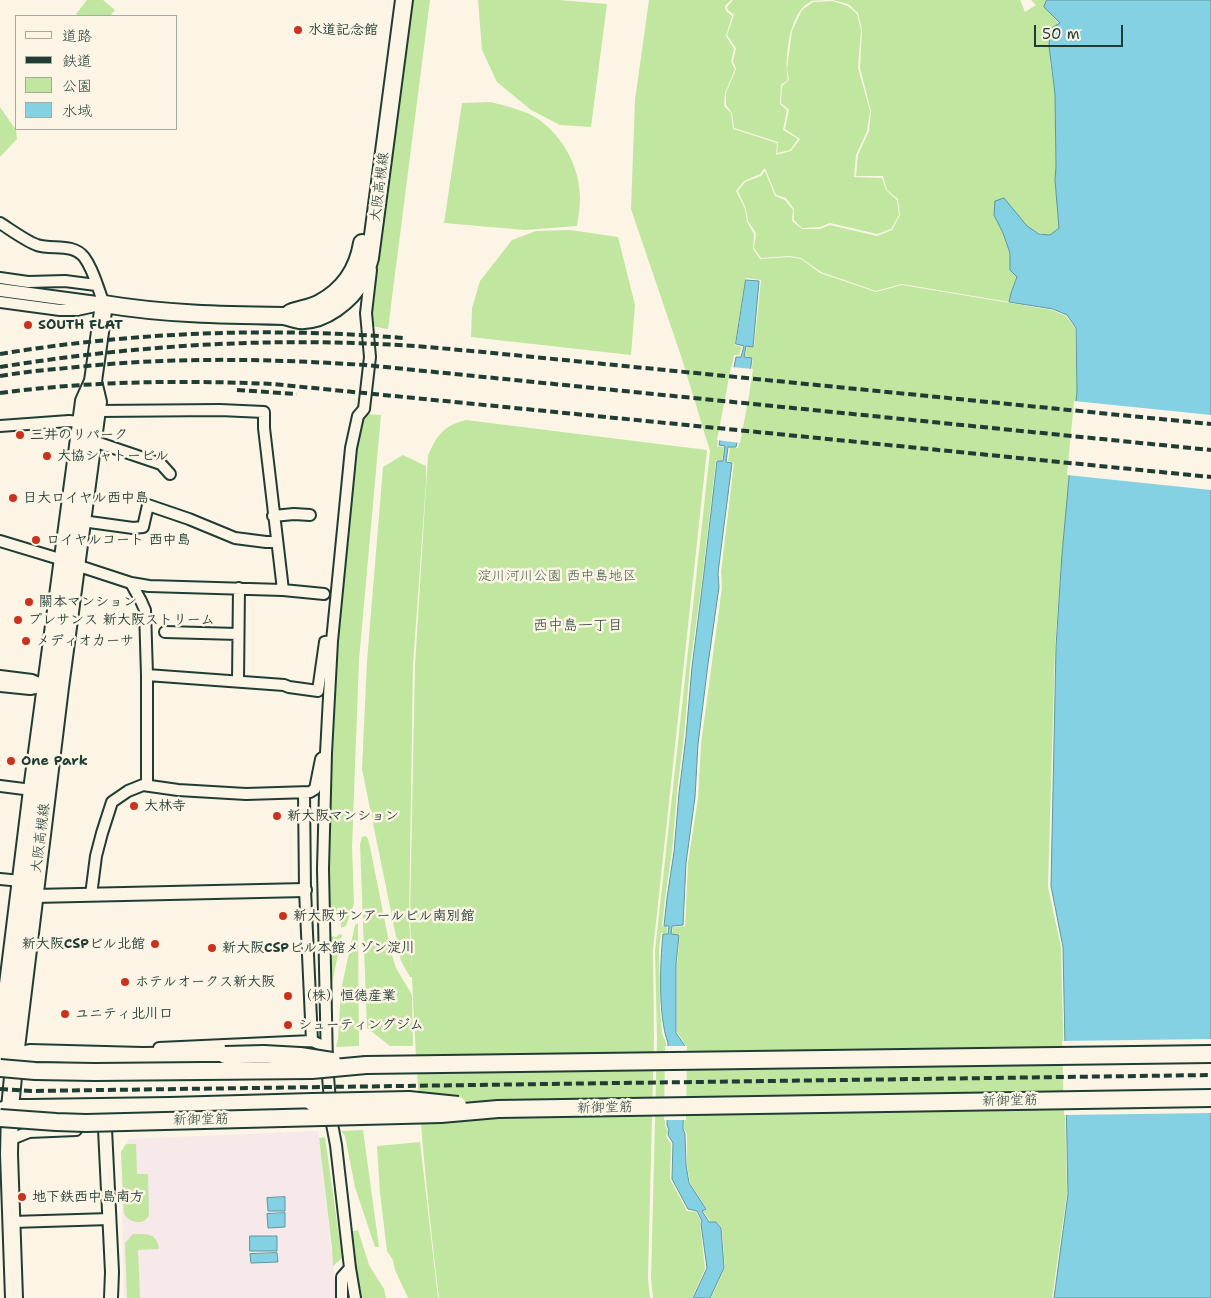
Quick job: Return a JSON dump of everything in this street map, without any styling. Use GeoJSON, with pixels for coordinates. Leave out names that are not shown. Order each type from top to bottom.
{"type":"FeatureCollection","features":[{"type":"Feature","properties":{"kind":"main road","name":"大阪高槻線"},"geometry":{"type":"LineString","coordinates":[[284,316],[320,304],[332,296],[356,266],[361,252],[394,0]]}},
{"type":"Feature","properties":{"kind":"main road","name":"大阪高槻線"},"geometry":{"type":"LineString","coordinates":[[14,1298],[9,1140],[3,1112],[34,896],[53,686],[70,562],[81,422],[84,401],[93,381],[104,304],[177,313],[284,316],[299,320],[325,314],[350,295],[362,281],[372,244],[404,0]]}},
{"type":"Feature","properties":{"kind":"main road","name":"大阪高槻線"},"geometry":{"type":"LineString","coordinates":[[70,562],[82,521],[97,412],[98,402],[93,381]]}},
{"type":"Feature","properties":{"kind":"main road","name":"大阪高槻線"},"geometry":{"type":"LineString","coordinates":[[11,1054],[21,881],[32,790],[53,686]]}},
{"type":"Feature","properties":{"kind":"main road"},"geometry":{"type":"LineString","coordinates":[[11,1054],[142,1056],[264,1054],[300,1056],[366,1065]]}},
{"type":"Feature","properties":{"kind":"main road"},"geometry":{"type":"LineString","coordinates":[[0,1068],[35,1071],[95,1072],[312,1070],[366,1065],[1211,1054]]}},
{"type":"Feature","properties":{"kind":"main road","name":"新御堂筋"},"geometry":{"type":"LineString","coordinates":[[3,1112],[56,1122],[86,1123],[431,1115],[498,1109],[1211,1098]]}},
{"type":"Feature","properties":{"kind":"main road"},"geometry":{"type":"LineString","coordinates":[[3,1112],[409,1100],[498,1109]]}},
{"type":"Feature","properties":{"kind":"street"},"geometry":{"type":"LineString","coordinates":[[0,223],[36,245],[67,248],[84,256],[104,304]]}},
{"type":"Feature","properties":{"kind":"street"},"geometry":{"type":"LineString","coordinates":[[354,1298],[332,1124],[327,1065],[323,869],[326,754],[332,641],[351,448],[358,416],[364,409],[370,357],[366,313],[372,244]]}},
{"type":"Feature","properties":{"kind":"street"},"geometry":{"type":"LineString","coordinates":[[0,278],[38,282],[65,281],[96,285]]}},
{"type":"Feature","properties":{"kind":"street"},"geometry":{"type":"LineString","coordinates":[[0,290],[104,304]]}},
{"type":"Feature","properties":{"kind":"street"},"geometry":{"type":"LineString","coordinates":[[0,302],[60,310],[77,310],[104,304]]}},
{"type":"Feature","properties":{"kind":"street"},"geometry":{"type":"LineString","coordinates":[[97,412],[220,410],[264,412],[273,516],[283,590]]}},
{"type":"Feature","properties":{"kind":"street"},"geometry":{"type":"LineString","coordinates":[[0,426],[69,421],[81,422]]}},
{"type":"Feature","properties":{"kind":"street"},"geometry":{"type":"LineString","coordinates":[[93,441],[161,464],[170,474]]}},
{"type":"Feature","properties":{"kind":"street"},"geometry":{"type":"LineString","coordinates":[[82,521],[134,528],[143,527],[148,505],[235,538],[277,542]]}},
{"type":"Feature","properties":{"kind":"street"},"geometry":{"type":"LineString","coordinates":[[273,516],[310,515]]}},
{"type":"Feature","properties":{"kind":"street"},"geometry":{"type":"LineString","coordinates":[[0,541],[131,583],[149,586],[283,590],[324,594]]}},
{"type":"Feature","properties":{"kind":"street"},"geometry":{"type":"LineString","coordinates":[[131,583],[145,610],[147,785]]}},
{"type":"Feature","properties":{"kind":"street"},"geometry":{"type":"LineString","coordinates":[[238,681],[239,588]]}},
{"type":"Feature","properties":{"kind":"street"},"geometry":{"type":"LineString","coordinates":[[165,632],[238,634]]}},
{"type":"Feature","properties":{"kind":"street"},"geometry":{"type":"LineString","coordinates":[[147,675],[284,684],[289,688],[318,691],[325,642],[332,641]]}},
{"type":"Feature","properties":{"kind":"street"},"geometry":{"type":"LineString","coordinates":[[0,676],[32,680],[53,686]]}},
{"type":"Feature","properties":{"kind":"street"},"geometry":{"type":"LineString","coordinates":[[0,686],[30,689],[53,686]]}},
{"type":"Feature","properties":{"kind":"street"},"geometry":{"type":"LineString","coordinates":[[91,895],[96,856],[112,802],[128,792],[147,785],[178,790],[246,794],[310,792],[315,788],[321,759],[326,754]]}},
{"type":"Feature","properties":{"kind":"street"},"geometry":{"type":"LineString","coordinates":[[0,786],[32,790]]}},
{"type":"Feature","properties":{"kind":"street"},"geometry":{"type":"LineString","coordinates":[[304,793],[305,890],[312,1041]]}},
{"type":"Feature","properties":{"kind":"street"},"geometry":{"type":"LineString","coordinates":[[0,879],[21,881]]}},
{"type":"Feature","properties":{"kind":"street"},"geometry":{"type":"LineString","coordinates":[[34,896],[305,890]]}},
{"type":"Feature","properties":{"kind":"street"},"geometry":{"type":"LineString","coordinates":[[11,1054],[66,1050],[135,1049],[312,1041],[326,1048]]}},
{"type":"Feature","properties":{"kind":"street"},"geometry":{"type":"LineString","coordinates":[[260,1043],[267,1052],[286,1060],[327,1065]]}},
{"type":"Feature","properties":{"kind":"street"},"geometry":{"type":"LineString","coordinates":[[9,1140],[29,1132],[332,1124]]}},
{"type":"Feature","properties":{"kind":"street"},"geometry":{"type":"LineString","coordinates":[[105,1129],[112,1272],[111,1298]]}},
{"type":"Feature","properties":{"kind":"street"},"geometry":{"type":"LineString","coordinates":[[12,1222],[110,1220]]}},
{"type":"Feature","properties":{"kind":"street"},"geometry":{"type":"LineString","coordinates":[[342,1298],[342,1277],[350,1268]]}},
{"type":"Feature","properties":{"kind":"shaded area"},"geometry":{"type":"Polygon","coordinates":[[[318,1131],[337,1298],[124,1298],[121,1152],[129,1139],[318,1131]]]}},
{"type":"Feature","properties":{"kind":"green space"},"geometry":{"type":"Polygon","coordinates":[[[87,0],[103,0],[115,10],[111,15],[76,14],[87,0]]]}},
{"type":"Feature","properties":{"kind":"green space"},"geometry":{"type":"Polygon","coordinates":[[[410,0],[430,0],[388,329],[371,326],[383,212],[410,0]]]}},
{"type":"Feature","properties":{"kind":"green space"},"geometry":{"type":"Polygon","coordinates":[[[478,0],[558,0],[607,4],[591,127],[560,125],[531,110],[497,82],[482,50],[478,0]]]}},
{"type":"Feature","properties":{"kind":"green space"},"geometry":{"type":"Polygon","coordinates":[[[649,0],[731,0],[725,6],[726,11],[732,16],[726,36],[734,49],[731,62],[735,69],[725,93],[724,106],[731,113],[733,129],[777,143],[776,155],[791,151],[800,139],[785,129],[789,110],[781,103],[782,86],[789,80],[787,69],[792,31],[802,10],[813,2],[832,1],[848,6],[857,14],[861,30],[858,68],[870,111],[867,131],[856,155],[854,177],[882,178],[886,190],[897,200],[899,215],[891,229],[877,234],[830,223],[820,227],[802,228],[794,220],[794,209],[786,198],[776,195],[765,168],[760,174],[744,181],[736,191],[745,209],[747,222],[754,234],[753,249],[760,259],[789,257],[801,259],[820,273],[876,292],[902,285],[1052,310],[1066,316],[1075,328],[1077,391],[1055,647],[1048,887],[1061,947],[1067,1194],[1052,1298],[711,1298],[725,1268],[722,1228],[717,1222],[710,1221],[703,1211],[707,1209],[690,1183],[687,1165],[687,1134],[684,1129],[686,1046],[677,1032],[677,965],[680,934],[672,934],[673,927],[685,926],[688,863],[698,798],[701,744],[722,587],[721,572],[734,463],[728,461],[730,447],[738,448],[749,395],[753,358],[745,356],[747,347],[754,347],[761,280],[746,278],[735,345],[742,347],[739,355],[734,355],[717,446],[724,447],[722,461],[716,460],[690,666],[672,851],[662,926],[667,927],[667,933],[661,933],[659,950],[660,1009],[662,1033],[666,1043],[665,1126],[668,1131],[666,1136],[671,1144],[670,1179],[687,1211],[696,1212],[701,1221],[705,1269],[692,1298],[653,1298],[651,1278],[657,1039],[655,951],[710,451],[682,359],[631,209],[635,100],[649,0]]]}},
{"type":"Feature","properties":{"kind":"green space"},"geometry":{"type":"Polygon","coordinates":[[[733,0],[819,0],[812,1],[804,6],[793,24],[790,36],[787,60],[788,80],[781,85],[780,104],[787,110],[783,130],[798,139],[790,150],[777,153],[778,142],[734,128],[732,113],[726,105],[726,93],[736,69],[733,61],[736,48],[727,35],[734,15],[727,7],[733,0]]]}},
{"type":"Feature","properties":{"kind":"green space"},"geometry":{"type":"Polygon","coordinates":[[[832,0],[1020,0],[1025,12],[1036,5],[1031,0],[1047,0],[1053,17],[1060,24],[1050,62],[1055,94],[1055,180],[1059,228],[1050,235],[1035,231],[1023,223],[1004,198],[994,215],[1010,253],[1010,270],[1017,277],[1009,302],[902,284],[876,291],[821,272],[801,258],[789,256],[761,258],[754,248],[756,233],[748,221],[746,209],[738,191],[745,182],[761,176],[765,171],[775,196],[785,200],[793,210],[792,221],[802,229],[820,229],[830,225],[877,236],[892,230],[900,215],[898,199],[887,190],[883,176],[856,176],[858,155],[869,131],[871,111],[860,68],[862,30],[858,13],[848,4],[832,0]]]}},
{"type":"Feature","properties":{"kind":"green space"},"geometry":{"type":"Polygon","coordinates":[[[490,102],[533,116],[547,126],[563,144],[574,165],[579,187],[580,202],[577,226],[525,230],[444,223],[462,103],[490,102]]]}},
{"type":"Feature","properties":{"kind":"green space"},"geometry":{"type":"Polygon","coordinates":[[[0,107],[16,130],[17,139],[0,157],[0,107]]]}},
{"type":"Feature","properties":{"kind":"green space"},"geometry":{"type":"Polygon","coordinates":[[[570,230],[618,237],[635,305],[631,355],[471,337],[472,308],[480,281],[512,240],[536,231],[570,230]]]}},
{"type":"Feature","properties":{"kind":"green space"},"geometry":{"type":"Polygon","coordinates":[[[365,414],[381,415],[359,660],[352,847],[354,904],[346,926],[341,928],[341,912],[330,913],[330,936],[337,937],[339,934],[342,935],[331,988],[328,987],[327,931],[328,805],[333,705],[341,587],[357,444],[365,414]]]}},
{"type":"Feature","properties":{"kind":"green space","name":"淀川河川公園 西中島地区"},"geometry":{"type":"Polygon","coordinates":[[[466,420],[707,450],[653,950],[654,1037],[648,1278],[650,1298],[439,1298],[422,1138],[412,977],[410,977],[401,961],[362,769],[367,661],[383,467],[403,455],[426,466],[413,665],[409,919],[412,971],[410,918],[415,665],[428,456],[434,443],[446,428],[466,420]]]}},
{"type":"Feature","properties":{"kind":"green space"},"geometry":{"type":"Polygon","coordinates":[[[366,836],[370,847],[391,952],[396,968],[412,995],[413,1046],[390,1046],[367,1028],[360,844],[362,837],[366,836]]]}},
{"type":"Feature","properties":{"kind":"green space"},"geometry":{"type":"Polygon","coordinates":[[[358,923],[359,1046],[336,1047],[341,990],[355,925],[358,923]]]}},
{"type":"Feature","properties":{"kind":"green space"},"geometry":{"type":"Polygon","coordinates":[[[363,1130],[379,1247],[375,1247],[355,1187],[345,1136],[341,1131],[363,1130]]]}},
{"type":"Feature","properties":{"kind":"green space"},"geometry":{"type":"Polygon","coordinates":[[[325,1137],[342,1258],[333,1266],[319,1138],[325,1137]]]}},
{"type":"Feature","properties":{"kind":"green space"},"geometry":{"type":"Polygon","coordinates":[[[420,1142],[438,1298],[408,1298],[395,1270],[393,1260],[387,1251],[380,1193],[377,1146],[420,1142]]]}},
{"type":"Feature","properties":{"kind":"green space"},"geometry":{"type":"Polygon","coordinates":[[[126,1144],[136,1144],[137,1174],[148,1174],[149,1215],[144,1221],[140,1222],[130,1220],[124,1214],[121,1152],[126,1144]]]}},
{"type":"Feature","properties":{"kind":"green space"},"geometry":{"type":"Polygon","coordinates":[[[358,1230],[369,1265],[384,1289],[386,1298],[361,1298],[351,1232],[358,1230]]]}},
{"type":"Feature","properties":{"kind":"green space"},"geometry":{"type":"Polygon","coordinates":[[[133,1234],[150,1235],[156,1239],[159,1249],[138,1250],[140,1298],[127,1298],[125,1243],[133,1234]]]}},
{"type":"Feature","properties":{"kind":"water"},"geometry":{"type":"Polygon","coordinates":[[[1047,0],[1211,0],[1211,1298],[1054,1298],[1068,1194],[1063,947],[1051,886],[1056,647],[1062,554],[1077,391],[1076,328],[1067,315],[1053,309],[1009,302],[1017,277],[1010,270],[1010,253],[994,215],[995,201],[1004,198],[1027,226],[1039,234],[1050,235],[1059,228],[1055,180],[1055,94],[1049,46],[1050,29],[1060,23],[1044,7],[1047,0]]]}},
{"type":"Feature","properties":{"kind":"water"},"geometry":{"type":"Polygon","coordinates":[[[746,280],[759,281],[753,347],[746,346],[744,357],[752,358],[747,395],[736,447],[728,447],[726,462],[732,463],[718,573],[719,587],[698,744],[695,797],[686,863],[683,925],[672,926],[671,934],[679,935],[676,964],[676,1033],[685,1046],[683,1129],[685,1134],[686,1165],[689,1183],[706,1209],[702,1211],[709,1222],[716,1222],[721,1228],[724,1268],[710,1298],[693,1298],[707,1268],[702,1221],[697,1211],[688,1209],[672,1179],[673,1143],[668,1135],[667,1125],[668,1043],[661,1004],[661,959],[663,934],[668,934],[669,926],[664,926],[674,852],[692,667],[717,461],[723,461],[725,446],[719,445],[736,357],[741,357],[744,346],[736,344],[746,280]]]}},
{"type":"Feature","properties":{"kind":"water"},"geometry":{"type":"Polygon","coordinates":[[[285,1197],[285,1211],[268,1211],[267,1198],[285,1197]]]}},
{"type":"Feature","properties":{"kind":"water"},"geometry":{"type":"Polygon","coordinates":[[[285,1213],[285,1227],[268,1228],[267,1214],[285,1213]]]}},
{"type":"Feature","properties":{"kind":"water"},"geometry":{"type":"Polygon","coordinates":[[[250,1236],[277,1236],[277,1251],[250,1251],[250,1236]]]}},
{"type":"Feature","properties":{"kind":"water"},"geometry":{"type":"Polygon","coordinates":[[[277,1253],[278,1262],[251,1263],[250,1254],[277,1253]]]}},
{"type":"Feature","properties":{"kind":"pier"},"geometry":{"type":"Polygon","coordinates":[[[731,367],[753,369],[740,443],[717,440],[731,367]]]}},
{"type":"Feature","properties":{"kind":"pier"},"geometry":{"type":"Polygon","coordinates":[[[1074,401],[1211,415],[1211,490],[1067,475],[1074,401]]]}},
{"type":"Feature","properties":{"kind":"pier"},"geometry":{"type":"Polygon","coordinates":[[[1211,1039],[1211,1113],[1064,1115],[1062,1041],[1211,1039]]]}},
{"type":"Feature","properties":{"kind":"pier"},"geometry":{"type":"Polygon","coordinates":[[[665,1046],[687,1046],[686,1120],[664,1120],[665,1046]]]}},
{"type":"Feature","properties":{"kind":"railway"},"geometry":{"type":"LineString","coordinates":[[0,354],[151,336],[252,332],[404,338]]}},
{"type":"Feature","properties":{"kind":"railway"},"geometry":{"type":"LineString","coordinates":[[0,367],[141,349],[235,343],[330,342],[416,346],[1211,424]]}},
{"type":"Feature","properties":{"kind":"railway"},"geometry":{"type":"LineString","coordinates":[[0,376],[33,371],[157,361],[261,360],[365,365],[1211,450]]}},
{"type":"Feature","properties":{"kind":"railway"},"geometry":{"type":"LineString","coordinates":[[0,393],[136,382],[273,384],[1211,477]]}},
{"type":"Feature","properties":{"kind":"railway"},"geometry":{"type":"LineString","coordinates":[[237,390],[297,394]]}},
{"type":"Feature","properties":{"kind":"railway"},"geometry":{"type":"LineString","coordinates":[[0,1089],[31,1091],[1211,1075]]}},
{"type":"Feature","properties":{"kind":"place","name":"水道記念館"},"geometry":{"type":"Point","coordinates":[298,30]}},
{"type":"Feature","properties":{"kind":"place","name":"SOUTH FLAT"},"geometry":{"type":"Point","coordinates":[28,325]}},
{"type":"Feature","properties":{"kind":"place","name":"三井のリパーク"},"geometry":{"type":"Point","coordinates":[20,435]}},
{"type":"Feature","properties":{"kind":"place","name":"大協シャトービル"},"geometry":{"type":"Point","coordinates":[47,456]}},
{"type":"Feature","properties":{"kind":"place","name":"日大ロイヤル西中島"},"geometry":{"type":"Point","coordinates":[13,498]}},
{"type":"Feature","properties":{"kind":"place","name":"ロイヤルコート 西中島"},"geometry":{"type":"Point","coordinates":[36,540]}},
{"type":"Feature","properties":{"kind":"place","name":"關本マンション"},"geometry":{"type":"Point","coordinates":[29,602]}},
{"type":"Feature","properties":{"kind":"place","name":"プレサンス 新大阪ストリーム"},"geometry":{"type":"Point","coordinates":[18,620]}},
{"type":"Feature","properties":{"kind":"place","name":"メディオカーサ"},"geometry":{"type":"Point","coordinates":[26,641]}},
{"type":"Feature","properties":{"kind":"place","name":"One Park"},"geometry":{"type":"Point","coordinates":[11,761]}},
{"type":"Feature","properties":{"kind":"place","name":"大林寺"},"geometry":{"type":"Point","coordinates":[134,806]}},
{"type":"Feature","properties":{"kind":"place","name":"新大阪マンション"},"geometry":{"type":"Point","coordinates":[277,816]}},
{"type":"Feature","properties":{"kind":"place","name":"新大阪サンアールビル南別館"},"geometry":{"type":"Point","coordinates":[283,916]}},
{"type":"Feature","properties":{"kind":"place","name":"新大阪CSPビル北館"},"geometry":{"type":"Point","coordinates":[155,944]}},
{"type":"Feature","properties":{"kind":"place","name":"新大阪CSPビル本館メゾン淀川"},"geometry":{"type":"Point","coordinates":[212,948]}},
{"type":"Feature","properties":{"kind":"place","name":"ホテルオークス新大阪"},"geometry":{"type":"Point","coordinates":[125,982]}},
{"type":"Feature","properties":{"kind":"place","name":"（株）恒徳産業"},"geometry":{"type":"Point","coordinates":[288,996]}},
{"type":"Feature","properties":{"kind":"place","name":"ユニティ北川口"},"geometry":{"type":"Point","coordinates":[65,1014]}},
{"type":"Feature","properties":{"kind":"place","name":"シューティングジム"},"geometry":{"type":"Point","coordinates":[288,1025]}},
{"type":"Feature","properties":{"kind":"place","name":"地下鉄西中島南方"},"geometry":{"type":"Point","coordinates":[22,1197]}},
{"type":"Feature","properties":{"kind":"district","name":"西中島一丁目"},"geometry":{"type":"Point","coordinates":[578,626]}}]}
